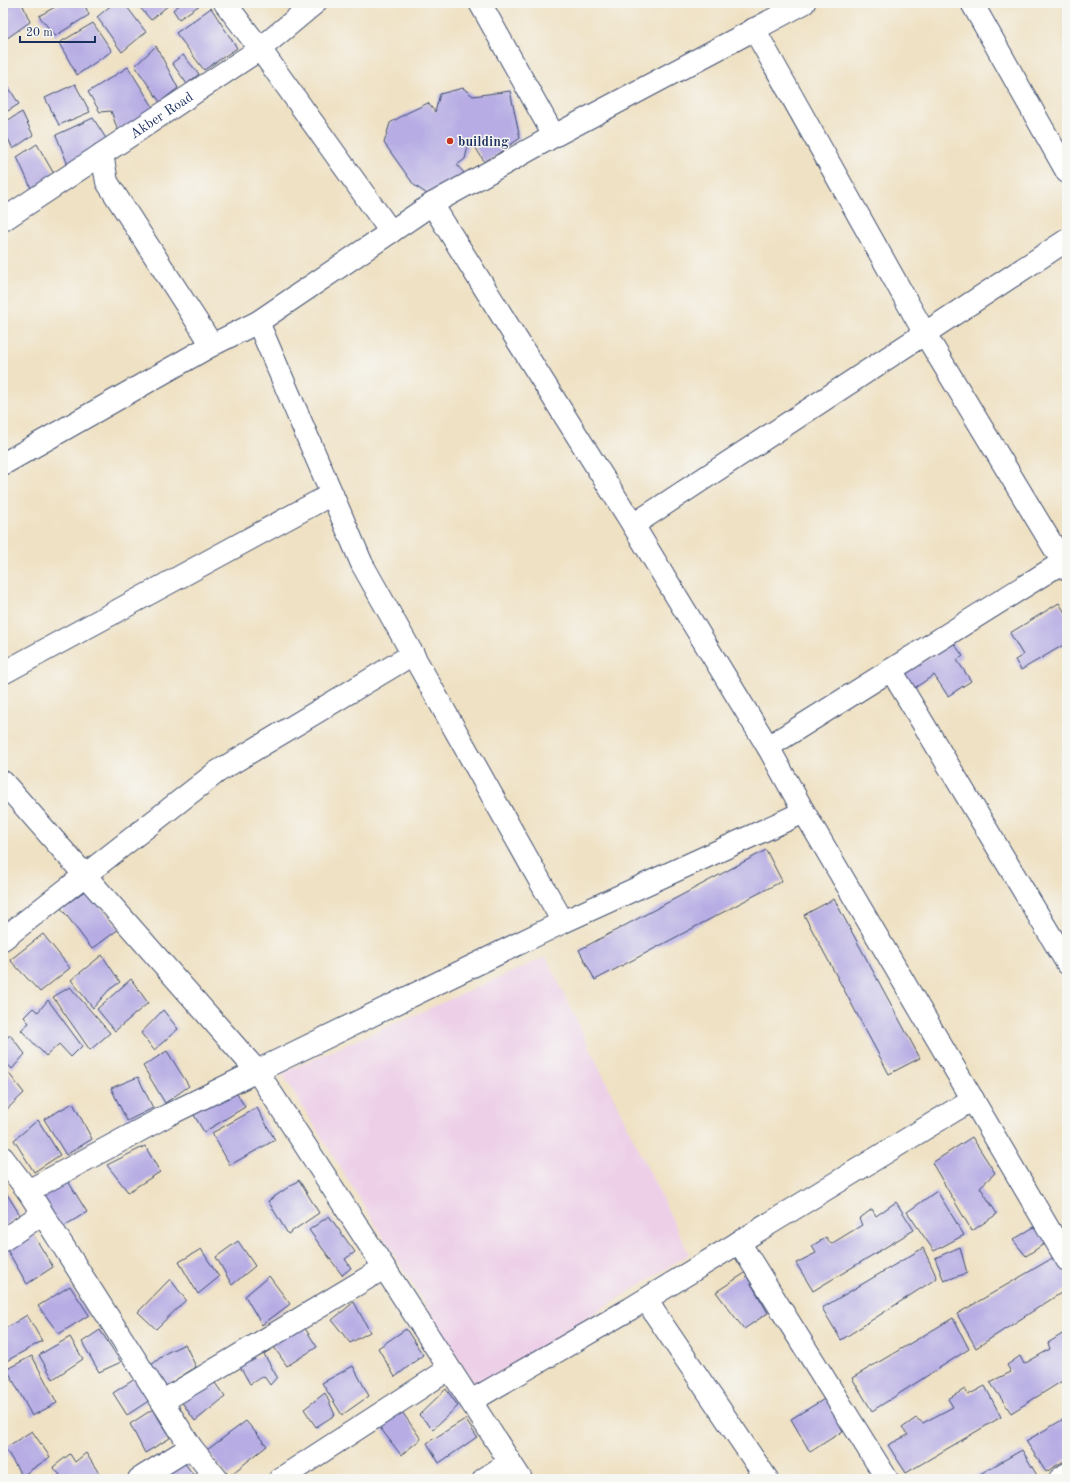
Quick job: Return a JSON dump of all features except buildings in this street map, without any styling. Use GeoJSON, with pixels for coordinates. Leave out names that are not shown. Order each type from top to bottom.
{"type":"FeatureCollection","features":[{"type":"Feature","properties":{"kind":"street"},"geometry":{"type":"LineString","coordinates":[[225,3],[260,49],[391,232]]}},
{"type":"Feature","properties":{"kind":"street","name":"Akber Road"},"geometry":{"type":"LineString","coordinates":[[3,220],[260,49],[315,3]]}},
{"type":"Feature","properties":{"kind":"street"},"geometry":{"type":"LineString","coordinates":[[480,3],[554,136]]}},
{"type":"Feature","properties":{"kind":"street"},"geometry":{"type":"LineString","coordinates":[[3,464],[212,345],[258,322],[432,204],[554,136],[804,3]]}},
{"type":"Feature","properties":{"kind":"street"},"geometry":{"type":"LineString","coordinates":[[972,3],[1067,172]]}},
{"type":"Feature","properties":{"kind":"street"},"geometry":{"type":"LineString","coordinates":[[754,29],[925,334],[1065,565],[891,670],[768,747]]}},
{"type":"Feature","properties":{"kind":"street"},"geometry":{"type":"LineString","coordinates":[[102,154],[107,182],[212,345]]}},
{"type":"Feature","properties":{"kind":"street"},"geometry":{"type":"LineString","coordinates":[[432,204],[633,526],[768,747],[804,812],[1067,1260]]}},
{"type":"Feature","properties":{"kind":"street"},"geometry":{"type":"LineString","coordinates":[[633,526],[1067,240]]}},
{"type":"Feature","properties":{"kind":"street"},"geometry":{"type":"LineString","coordinates":[[258,322],[362,564],[563,922]]}},
{"type":"Feature","properties":{"kind":"street"},"geometry":{"type":"LineString","coordinates":[[3,673],[332,494]]}},
{"type":"Feature","properties":{"kind":"street"},"geometry":{"type":"LineString","coordinates":[[3,939],[218,772],[413,654]]}},
{"type":"Feature","properties":{"kind":"street"},"geometry":{"type":"LineString","coordinates":[[891,670],[1067,963]]}},
{"type":"Feature","properties":{"kind":"street"},"geometry":{"type":"LineString","coordinates":[[3,782],[257,1071],[515,1470],[484,1479]]}},
{"type":"Feature","properties":{"kind":"street"},"geometry":{"type":"LineString","coordinates":[[28,1191],[168,1115],[257,1071],[563,922],[804,812]]}},
{"type":"Feature","properties":{"kind":"street"},"geometry":{"type":"LineString","coordinates":[[471,1401],[646,1299],[973,1099]]}},
{"type":"Feature","properties":{"kind":"street"},"geometry":{"type":"LineString","coordinates":[[3,1158],[28,1191],[192,1446],[217,1479]]}},
{"type":"Feature","properties":{"kind":"street"},"geometry":{"type":"LineString","coordinates":[[3,1240],[42,1214]]}},
{"type":"Feature","properties":{"kind":"street"},"geometry":{"type":"LineString","coordinates":[[739,1242],[887,1479]]}},
{"type":"Feature","properties":{"kind":"street"},"geometry":{"type":"LineString","coordinates":[[164,1401],[384,1268]]}},
{"type":"Feature","properties":{"kind":"street"},"geometry":{"type":"LineString","coordinates":[[646,1299],[767,1479]]}},
{"type":"Feature","properties":{"kind":"street"},"geometry":{"type":"LineString","coordinates":[[280,1479],[449,1369]]}},
{"type":"Feature","properties":{"kind":"street"},"geometry":{"type":"LineString","coordinates":[[139,1479],[192,1446]]}},
{"type":"Feature","properties":{"kind":"street"},"geometry":{"type":"LineString","coordinates":[[1060,1479],[1067,1474]]}},
{"type":"Feature","properties":{"kind":"shaded area"},"geometry":{"type":"Polygon","coordinates":[[[546,957],[689,1254],[476,1387],[282,1073],[546,957]]]}},
{"type":"Feature","properties":{"kind":"place","name":"building"},"geometry":{"type":"Point","coordinates":[450,141]}}]}
